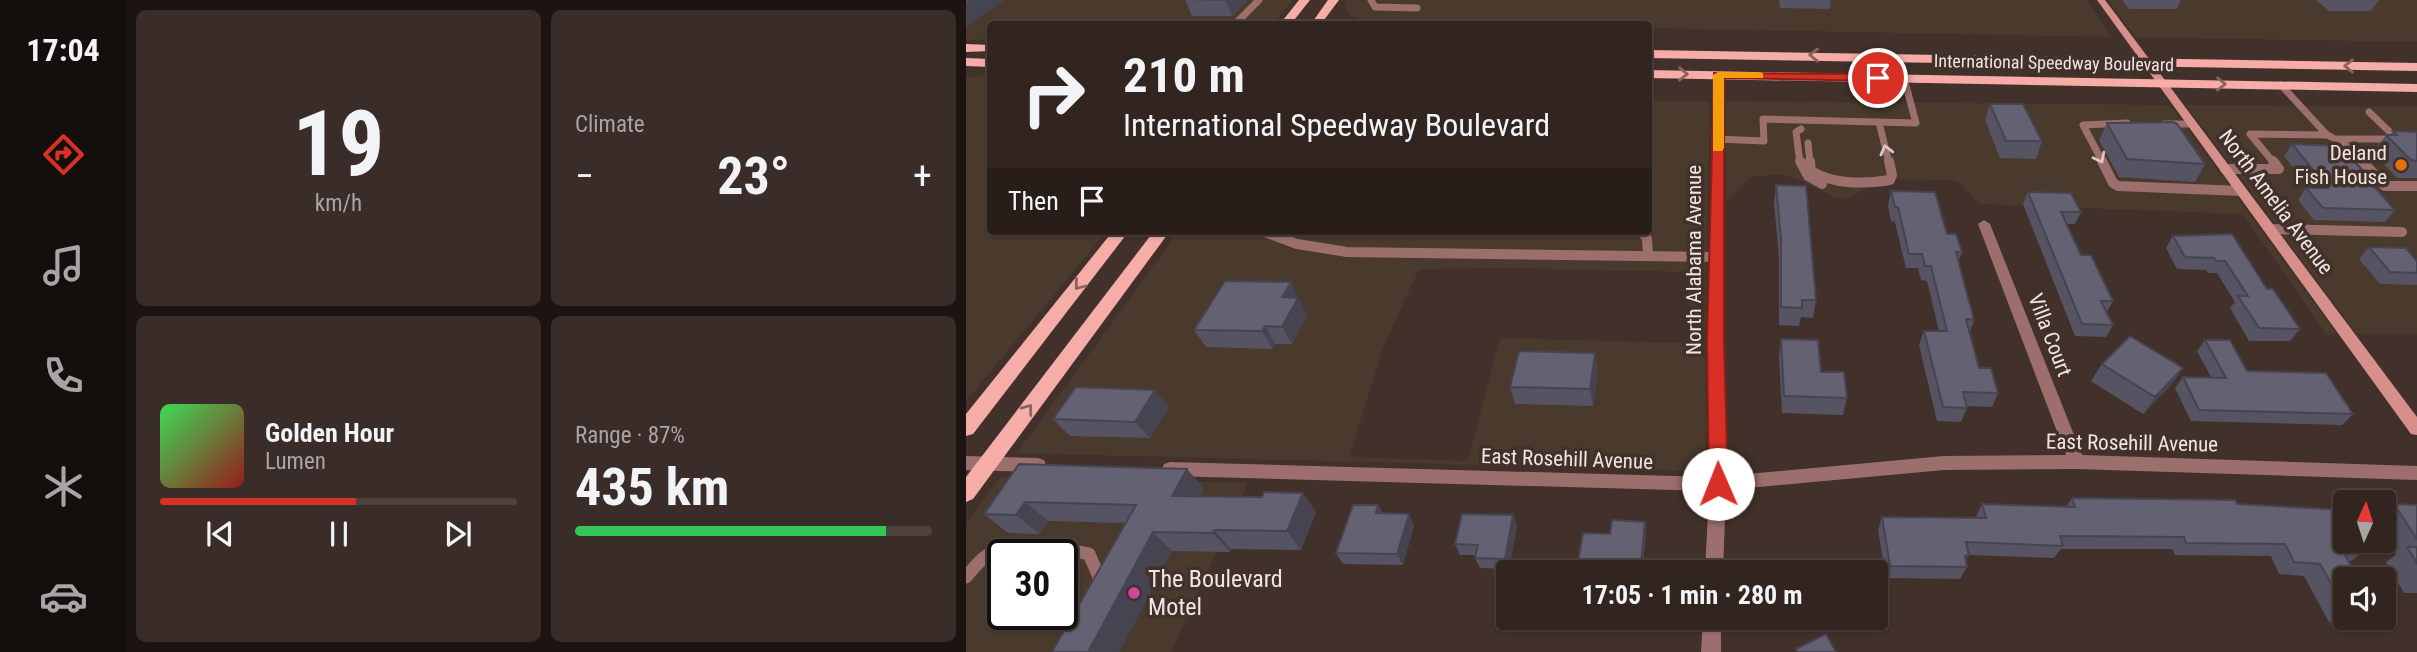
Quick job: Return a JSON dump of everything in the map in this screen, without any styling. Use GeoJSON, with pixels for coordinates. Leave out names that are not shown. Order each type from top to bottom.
{"type":"FeatureCollection","features":[{"type":"Feature","properties":{"kind":"main road"},"geometry":{"type":"LineString","coordinates":[[1288,21],[1305,0]]}},
{"type":"Feature","properties":{"kind":"main road"},"geometry":{"type":"LineString","coordinates":[[1318,21],[1334,0]]}},
{"type":"Feature","properties":{"kind":"main road","name":"North Amelia Avenue"},"geometry":{"type":"LineString","coordinates":[[2101,0],[2417,429]]}},
{"type":"Feature","properties":{"kind":"main road"},"geometry":{"type":"LineString","coordinates":[[1326,10],[1328,21]]}},
{"type":"Feature","properties":{"kind":"main road"},"geometry":{"type":"LineString","coordinates":[[967,50],[987,48]]}},
{"type":"Feature","properties":{"kind":"main road","name":"International Speedway Boulevard"},"geometry":{"type":"LineString","coordinates":[[1652,54],[2417,67]]}},
{"type":"Feature","properties":{"kind":"main road"},"geometry":{"type":"LineString","coordinates":[[1718,75],[1727,67],[1745,61],[1782,55]]}},
{"type":"Feature","properties":{"kind":"main road"},"geometry":{"type":"LineString","coordinates":[[966,62],[987,62]]}},
{"type":"Feature","properties":{"kind":"main road","name":"International Speedway Boulevard"},"geometry":{"type":"LineString","coordinates":[[1652,74],[2417,88]]}},
{"type":"Feature","properties":{"kind":"main road"},"geometry":{"type":"LineString","coordinates":[[966,428],[1118,235]]}},
{"type":"Feature","properties":{"kind":"main road"},"geometry":{"type":"LineString","coordinates":[[966,493],[1159,235]]}},
{"type":"Feature","properties":{"kind":"street","name":"North Alabama Avenue"},"geometry":{"type":"LineString","coordinates":[[1715,560],[1718,484],[1718,75]]}},
{"type":"Feature","properties":{"kind":"street","name":"Villa Court"},"geometry":{"type":"LineString","coordinates":[[1984,224],[2077,461]]}},
{"type":"Feature","properties":{"kind":"street","name":"East Rosehill Avenue"},"geometry":{"type":"LineString","coordinates":[[1158,468],[1718,484],[1944,463],[2077,461],[2417,473]]}},
{"type":"Feature","properties":{"kind":"street"},"geometry":{"type":"LineString","coordinates":[[966,463],[1053,466]]}},
{"type":"Feature","properties":{"kind":"street"},"geometry":{"type":"LineString","coordinates":[[1711,652],[1712,630]]}},
{"type":"Feature","properties":{"kind":"lane"},"geometry":{"type":"LineString","coordinates":[[1239,21],[1259,0]]}},
{"type":"Feature","properties":{"kind":"lane"},"geometry":{"type":"LineString","coordinates":[[1371,0],[1375,7],[1417,8]]}},
{"type":"Feature","properties":{"kind":"lane"},"geometry":{"type":"LineString","coordinates":[[1867,187],[1828,186],[1806,177],[1802,170],[1796,132],[1879,122],[1916,122],[1904,78]]}},
{"type":"Feature","properties":{"kind":"lane"},"geometry":{"type":"LineString","coordinates":[[2281,85],[2329,136],[2350,148],[2385,186],[2417,187]]}},
{"type":"Feature","properties":{"kind":"lane"},"geometry":{"type":"LineString","coordinates":[[2225,169],[2279,169],[2250,134],[2397,139],[2369,112]]}},
{"type":"Feature","properties":{"kind":"lane"},"geometry":{"type":"LineString","coordinates":[[1717,139],[1764,141],[1763,119],[1804,132]]}},
{"type":"Feature","properties":{"kind":"lane"},"geometry":{"type":"LineString","coordinates":[[1804,132],[1811,171],[1820,178],[1887,184],[1892,175],[1879,122]]}},
{"type":"Feature","properties":{"kind":"lane"},"geometry":{"type":"LineString","coordinates":[[2136,123],[2087,122],[2083,125],[2113,183],[2125,188],[2241,191]]}},
{"type":"Feature","properties":{"kind":"lane"},"geometry":{"type":"LineString","coordinates":[[2150,123],[2192,124]]}},
{"type":"Feature","properties":{"kind":"lane"},"geometry":{"type":"LineString","coordinates":[[2270,229],[2402,232]]}},
{"type":"Feature","properties":{"kind":"lane"},"geometry":{"type":"LineString","coordinates":[[1274,235],[1317,249],[1348,253],[1716,257]]}},
{"type":"Feature","properties":{"kind":"lane"},"geometry":{"type":"LineString","coordinates":[[1644,235],[1648,256]]}},
{"type":"Feature","properties":{"kind":"lane"},"geometry":{"type":"LineString","coordinates":[[966,577],[976,564],[1002,546],[1071,549],[1088,554],[1098,577],[1097,594],[1090,605]]}},
{"type":"Feature","properties":{"kind":"shaded area"},"geometry":{"type":"Polygon","coordinates":[[[966,0],[1293,0],[1276,21],[987,21],[987,39],[966,40],[966,0]]]}},
{"type":"Feature","properties":{"kind":"shaded area"},"geometry":{"type":"Polygon","coordinates":[[[1348,0],[2086,0],[2111,37],[1652,28],[1652,21],[1366,21],[1351,16],[1344,5],[1348,0]]]}},
{"type":"Feature","properties":{"kind":"shaded area"},"geometry":{"type":"Polygon","coordinates":[[[2108,0],[2417,0],[2417,42],[2135,37],[2108,0]]]}},
{"type":"Feature","properties":{"kind":"shaded area"},"geometry":{"type":"Polygon","coordinates":[[[987,76],[987,235],[1104,235],[966,401],[966,77],[987,76]]]}},
{"type":"Feature","properties":{"kind":"shaded area"},"geometry":{"type":"Polygon","coordinates":[[[1652,101],[1710,101],[1705,342],[1706,471],[1017,453],[1176,235],[1652,235],[1652,101]],[[1419,269],[1383,348],[1349,457],[1468,461],[1500,338],[1688,343],[1690,272],[1419,269]]]}},
{"type":"Feature","properties":{"kind":"shaded area"},"geometry":{"type":"Polygon","coordinates":[[[1726,101],[2170,105],[2337,334],[2327,335],[2243,214],[1980,204],[1960,183],[1953,180],[1879,179],[1851,198],[1836,198],[1797,179],[1779,174],[1750,177],[1726,201],[1726,101]]]}},
{"type":"Feature","properties":{"kind":"shaded area"},"geometry":{"type":"Polygon","coordinates":[[[2186,105],[2417,107],[2417,334],[2357,334],[2186,105]]]}},
{"type":"Feature","properties":{"kind":"shaded area"},"geometry":{"type":"Polygon","coordinates":[[[1000,477],[1248,483],[1171,652],[966,652],[966,523],[1000,477]]]}},
{"type":"Feature","properties":{"kind":"building"},"geometry":{"type":"Polygon","coordinates":[[[1990,104],[2023,104],[2042,141],[2006,141],[1990,104]]]}},
{"type":"Feature","properties":{"kind":"building"},"geometry":{"type":"Polygon","coordinates":[[[2173,122],[2205,164],[2127,159],[2107,123],[2173,122]]]}},
{"type":"Feature","properties":{"kind":"building"},"geometry":{"type":"Polygon","coordinates":[[[2393,131],[2417,132],[2417,161],[2411,160],[2386,135],[2397,135],[2393,131]]]}},
{"type":"Feature","properties":{"kind":"building"},"geometry":{"type":"Polygon","coordinates":[[[2292,144],[2341,146],[2395,210],[2323,208],[2306,188],[2328,188],[2292,144]]]}},
{"type":"Feature","properties":{"kind":"building"},"geometry":{"type":"Polygon","coordinates":[[[1776,185],[1806,186],[1816,300],[1802,300],[1802,308],[1781,307],[1781,239],[1776,185]]]}},
{"type":"Feature","properties":{"kind":"building"},"geometry":{"type":"Polygon","coordinates":[[[1891,191],[1935,192],[1947,234],[1956,234],[1962,252],[1956,252],[1974,320],[1966,319],[1979,368],[1991,368],[1998,393],[1963,392],[1967,408],[1943,407],[1924,331],[1947,331],[1931,266],[1925,266],[1922,254],[1909,254],[1898,207],[1895,207],[1891,191]]]}},
{"type":"Feature","properties":{"kind":"building"},"geometry":{"type":"Polygon","coordinates":[[[2028,192],[2071,193],[2081,212],[2061,212],[2081,255],[2091,255],[2113,301],[2101,301],[2113,325],[2082,324],[2028,192]]]}},
{"type":"Feature","properties":{"kind":"building"},"geometry":{"type":"Polygon","coordinates":[[[2232,234],[2267,289],[2273,289],[2300,329],[2259,328],[2238,296],[2248,296],[2225,261],[2185,257],[2173,236],[2232,234]]]}},
{"type":"Feature","properties":{"kind":"building"},"geometry":{"type":"Polygon","coordinates":[[[2369,247],[2406,248],[2417,261],[2417,273],[2390,272],[2369,247]]]}},
{"type":"Feature","properties":{"kind":"building"},"geometry":{"type":"Polygon","coordinates":[[[1225,281],[1291,282],[1282,297],[1298,298],[1282,327],[1265,326],[1262,331],[1194,330],[1225,281]]]}},
{"type":"Feature","properties":{"kind":"building"},"geometry":{"type":"Polygon","coordinates":[[[2130,336],[2183,368],[2155,397],[2102,364],[2130,336]]]}},
{"type":"Feature","properties":{"kind":"building"},"geometry":{"type":"Polygon","coordinates":[[[1781,339],[1818,340],[1821,372],[1844,372],[1847,398],[1784,396],[1781,339]]]}},
{"type":"Feature","properties":{"kind":"building"},"geometry":{"type":"Polygon","coordinates":[[[2205,340],[2230,340],[2247,371],[2326,373],[2353,414],[2199,410],[2183,377],[2226,378],[2205,340]]]}},
{"type":"Feature","properties":{"kind":"building"},"geometry":{"type":"Polygon","coordinates":[[[1519,351],[1595,353],[1590,389],[1510,387],[1519,351]]]}},
{"type":"Feature","properties":{"kind":"building"},"geometry":{"type":"Polygon","coordinates":[[[1076,387],[1155,390],[1135,422],[1053,419],[1076,387]]]}},
{"type":"Feature","properties":{"kind":"building"},"geometry":{"type":"Polygon","coordinates":[[[1019,464],[1187,469],[1172,496],[1262,497],[1264,492],[1303,493],[1287,531],[1153,532],[1088,652],[1052,652],[1065,630],[1078,630],[1078,606],[1136,505],[1025,502],[1016,515],[984,514],[1019,464]]]}},
{"type":"Feature","properties":{"kind":"building"},"geometry":{"type":"Polygon","coordinates":[[[2072,498],[2235,500],[2237,504],[2333,509],[2333,553],[2344,553],[2352,567],[2333,567],[2333,587],[2320,564],[2294,562],[2285,544],[2186,543],[2184,537],[2060,536],[2063,546],[1966,542],[1969,555],[1965,556],[1967,567],[1890,566],[1882,517],[1986,518],[1982,504],[2075,507],[2072,498]]]}},
{"type":"Feature","properties":{"kind":"building"},"geometry":{"type":"Polygon","coordinates":[[[2396,504],[2417,505],[2417,539],[2396,507],[2396,504]]]}},
{"type":"Feature","properties":{"kind":"building"},"geometry":{"type":"Polygon","coordinates":[[[1353,505],[1378,505],[1376,513],[1409,514],[1397,554],[1336,553],[1353,505]]]}},
{"type":"Feature","properties":{"kind":"building"},"geometry":{"type":"Polygon","coordinates":[[[1462,514],[1513,515],[1505,559],[1475,558],[1478,545],[1455,544],[1462,514]]]}},
{"type":"Feature","properties":{"kind":"building"},"geometry":{"type":"Polygon","coordinates":[[[1612,520],[1645,522],[1641,560],[1578,560],[1583,533],[1610,534],[1612,520]]]}},
{"type":"Feature","properties":{"kind":"building"},"geometry":{"type":"Polygon","coordinates":[[[2407,547],[2417,547],[2417,563],[2407,547]]]}},
{"type":"Feature","properties":{"kind":"building"},"geometry":{"type":"Polygon","coordinates":[[[1826,634],[1836,652],[1798,652],[1796,649],[1826,634]]]}},
{"type":"Feature","properties":{"kind":"slow traffic"},"geometry":{"type":"LineString","coordinates":[[1717,148],[1718,75],[1759,76]]}},
{"type":"Feature","properties":{"kind":"place","name":"Deland Fish House"},"geometry":{"type":"Point","coordinates":[2401,165]}},
{"type":"Feature","properties":{"kind":"place","name":"The Boulevard Motel"},"geometry":{"type":"Point","coordinates":[1134,593]}},
{"type":"Feature","properties":{"kind":"route"},"geometry":{"type":"LineString","coordinates":[[1718,484],[1718,75],[1878,78]]}}]}
